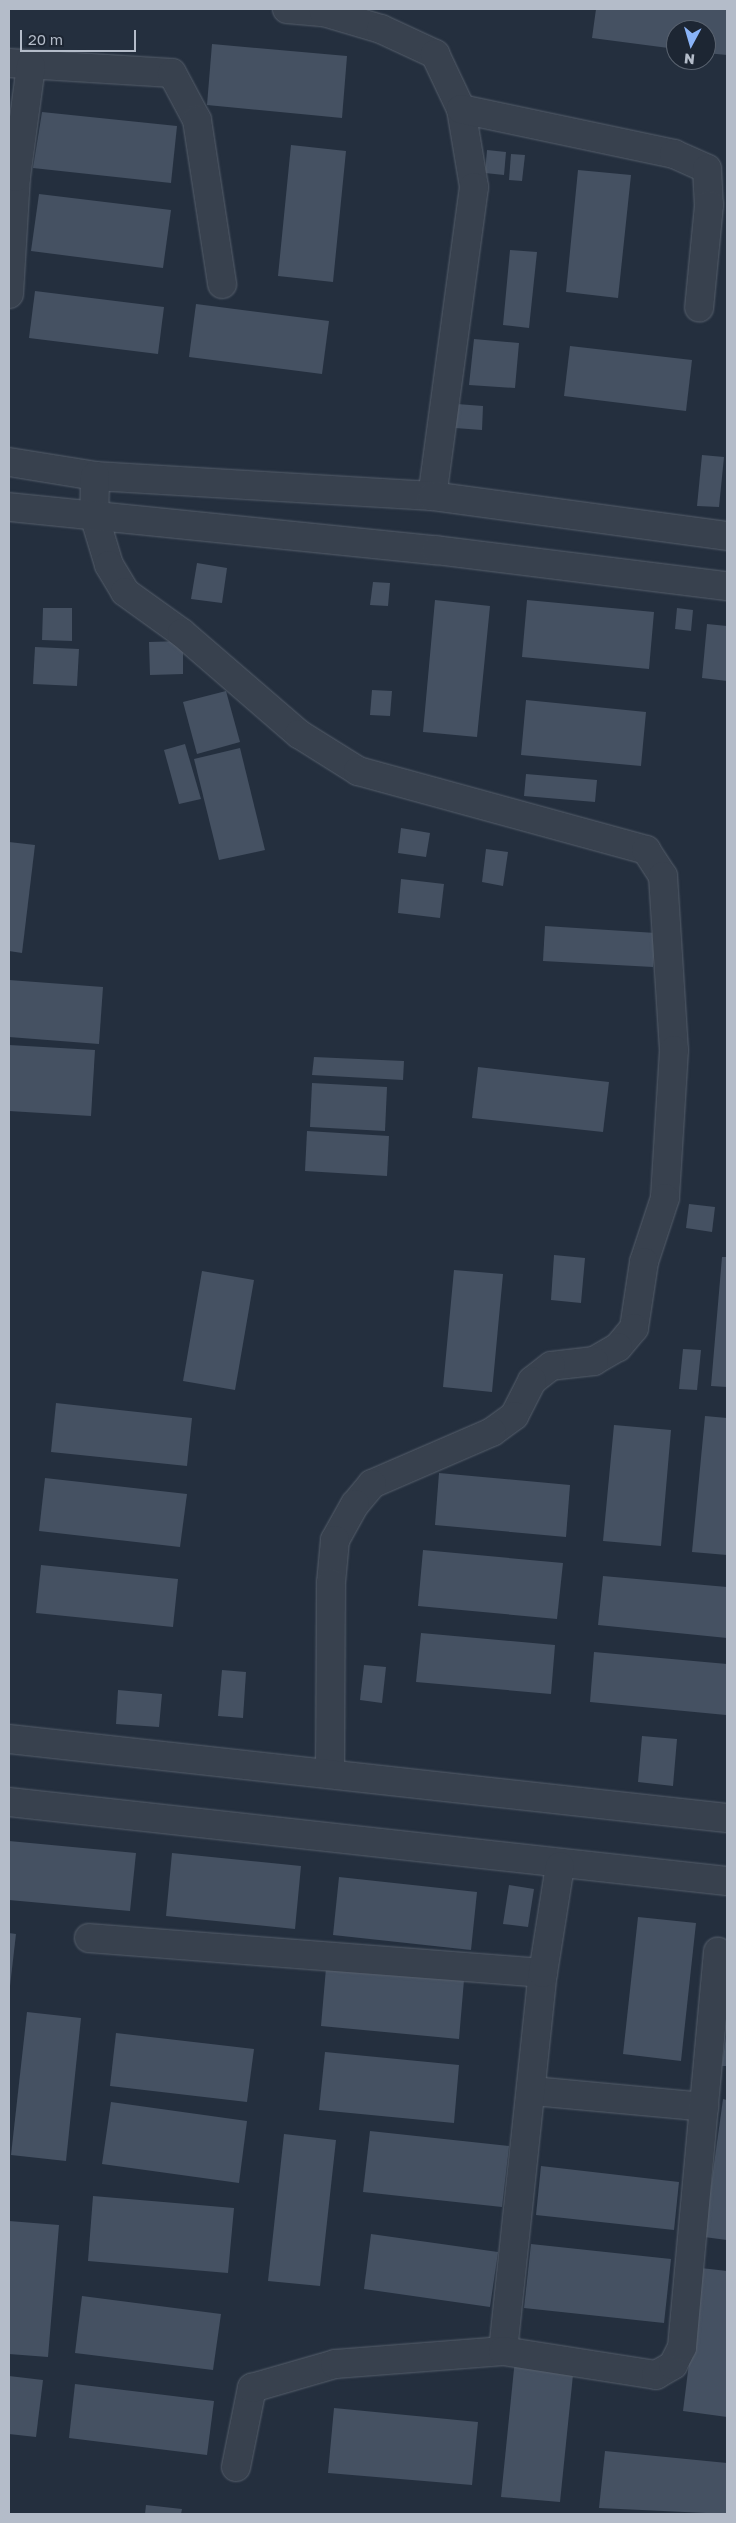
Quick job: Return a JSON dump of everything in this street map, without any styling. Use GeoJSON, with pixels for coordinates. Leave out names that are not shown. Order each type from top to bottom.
{"type":"FeatureCollection","features":[{"type":"Feature","properties":{"kind":"street"},"geometry":{"type":"LineString","coordinates":[[287,9],[324,12],[382,29],[435,54],[462,109],[474,187],[432,496]]}},
{"type":"Feature","properties":{"kind":"street"},"geometry":{"type":"LineString","coordinates":[[9,294],[20,65],[172,73],[197,120],[222,284]]}},
{"type":"Feature","properties":{"kind":"street"},"geometry":{"type":"LineString","coordinates":[[462,109],[674,154],[707,169],[699,308]]}},
{"type":"Feature","properties":{"kind":"street"},"geometry":{"type":"LineString","coordinates":[[9,462],[95,476],[432,496],[727,536]]}},
{"type":"Feature","properties":{"kind":"street"},"geometry":{"type":"LineString","coordinates":[[95,476],[94,515],[109,565],[126,592],[182,633],[299,734],[358,771],[646,850],[664,876],[674,1050],[665,1198],[644,1262],[634,1328],[618,1347],[594,1361],[551,1366],[532,1381],[514,1416],[492,1432],[372,1484],[355,1504],[335,1540],[330,1583],[330,1774]]}},
{"type":"Feature","properties":{"kind":"street"},"geometry":{"type":"LineString","coordinates":[[9,507],[436,550],[727,586]]}},
{"type":"Feature","properties":{"kind":"street"},"geometry":{"type":"LineString","coordinates":[[9,1739],[727,1818]]}},
{"type":"Feature","properties":{"kind":"street"},"geometry":{"type":"LineString","coordinates":[[9,1802],[334,1835],[560,1866],[727,1881]]}},
{"type":"Feature","properties":{"kind":"street"},"geometry":{"type":"LineString","coordinates":[[502,2351],[532,2091],[543,1973],[560,1866]]}},
{"type":"Feature","properties":{"kind":"street"},"geometry":{"type":"LineString","coordinates":[[88,1938],[543,1973]]}},
{"type":"Feature","properties":{"kind":"street"},"geometry":{"type":"LineString","coordinates":[[236,2467],[252,2388],[335,2364],[502,2351],[656,2375],[673,2365],[682,2347],[718,1952]]}},
{"type":"Feature","properties":{"kind":"street"},"geometry":{"type":"LineString","coordinates":[[532,2091],[704,2107]]}},
{"type":"Feature","properties":{"kind":"building"},"geometry":{"type":"Polygon","coordinates":[[[596,9],[727,9],[727,55],[716,54],[716,20],[666,20],[666,48],[592,38],[596,9]]]}},
{"type":"Feature","properties":{"kind":"building"},"geometry":{"type":"Polygon","coordinates":[[[212,44],[347,56],[342,118],[207,105],[212,44]]]}},
{"type":"Feature","properties":{"kind":"building"},"geometry":{"type":"Polygon","coordinates":[[[42,112],[177,126],[171,183],[33,168],[42,112]]]}},
{"type":"Feature","properties":{"kind":"building"},"geometry":{"type":"Polygon","coordinates":[[[291,145],[346,151],[333,282],[278,276],[291,145]]]}},
{"type":"Feature","properties":{"kind":"building"},"geometry":{"type":"Polygon","coordinates":[[[487,150],[506,152],[504,175],[485,173],[487,150]]]}},
{"type":"Feature","properties":{"kind":"building"},"geometry":{"type":"Polygon","coordinates":[[[511,154],[525,155],[522,181],[509,180],[511,154]]]}},
{"type":"Feature","properties":{"kind":"building"},"geometry":{"type":"Polygon","coordinates":[[[578,170],[631,175],[618,298],[566,292],[578,170]]]}},
{"type":"Feature","properties":{"kind":"building"},"geometry":{"type":"Polygon","coordinates":[[[39,194],[171,210],[163,268],[31,251],[39,194]]]}},
{"type":"Feature","properties":{"kind":"building"},"geometry":{"type":"Polygon","coordinates":[[[510,250],[537,252],[529,328],[503,325],[510,250]]]}},
{"type":"Feature","properties":{"kind":"building"},"geometry":{"type":"Polygon","coordinates":[[[35,291],[164,307],[158,354],[29,338],[35,291]]]}},
{"type":"Feature","properties":{"kind":"building"},"geometry":{"type":"Polygon","coordinates":[[[196,304],[329,321],[322,374],[189,357],[196,304]]]}},
{"type":"Feature","properties":{"kind":"building"},"geometry":{"type":"Polygon","coordinates":[[[474,339],[519,343],[515,388],[469,385],[474,339]]]}},
{"type":"Feature","properties":{"kind":"building"},"geometry":{"type":"Polygon","coordinates":[[[570,346],[692,360],[686,411],[564,396],[570,346]]]}},
{"type":"Feature","properties":{"kind":"building"},"geometry":{"type":"Polygon","coordinates":[[[457,404],[483,406],[482,430],[455,428],[457,404]]]}},
{"type":"Feature","properties":{"kind":"building"},"geometry":{"type":"Polygon","coordinates":[[[702,455],[724,457],[719,507],[697,506],[702,455]]]}},
{"type":"Feature","properties":{"kind":"building"},"geometry":{"type":"Polygon","coordinates":[[[197,563],[227,568],[222,603],[191,599],[197,563]]]}},
{"type":"Feature","properties":{"kind":"building"},"geometry":{"type":"Polygon","coordinates":[[[373,582],[390,583],[388,606],[370,605],[373,582]]]}},
{"type":"Feature","properties":{"kind":"building"},"geometry":{"type":"Polygon","coordinates":[[[435,600],[490,606],[477,737],[423,732],[435,600]]]}},
{"type":"Feature","properties":{"kind":"building"},"geometry":{"type":"Polygon","coordinates":[[[527,600],[654,612],[649,669],[522,657],[527,600]]]}},
{"type":"Feature","properties":{"kind":"building"},"geometry":{"type":"Polygon","coordinates":[[[43,608],[72,608],[72,641],[42,640],[43,608]]]}},
{"type":"Feature","properties":{"kind":"building"},"geometry":{"type":"Polygon","coordinates":[[[677,608],[693,610],[691,631],[675,629],[677,608]]]}},
{"type":"Feature","properties":{"kind":"building"},"geometry":{"type":"Polygon","coordinates":[[[707,624],[727,626],[727,681],[702,678],[707,624]]]}},
{"type":"Feature","properties":{"kind":"building"},"geometry":{"type":"Polygon","coordinates":[[[183,641],[183,674],[150,675],[149,642],[183,641]]]}},
{"type":"Feature","properties":{"kind":"building"},"geometry":{"type":"Polygon","coordinates":[[[35,647],[79,649],[77,686],[33,684],[35,647]]]}},
{"type":"Feature","properties":{"kind":"building"},"geometry":{"type":"Polygon","coordinates":[[[372,690],[392,691],[390,716],[370,715],[372,690]]]}},
{"type":"Feature","properties":{"kind":"building"},"geometry":{"type":"Polygon","coordinates":[[[226,691],[240,742],[197,754],[183,702],[226,691]]]}},
{"type":"Feature","properties":{"kind":"building"},"geometry":{"type":"Polygon","coordinates":[[[526,700],[646,712],[641,766],[521,755],[526,700]]]}},
{"type":"Feature","properties":{"kind":"building"},"geometry":{"type":"Polygon","coordinates":[[[185,744],[201,799],[179,804],[164,750],[185,744]]]}},
{"type":"Feature","properties":{"kind":"building"},"geometry":{"type":"Polygon","coordinates":[[[240,748],[265,850],[219,860],[194,759],[240,748]]]}},
{"type":"Feature","properties":{"kind":"building"},"geometry":{"type":"Polygon","coordinates":[[[526,774],[597,780],[595,802],[524,796],[526,774]]]}},
{"type":"Feature","properties":{"kind":"building"},"geometry":{"type":"Polygon","coordinates":[[[401,828],[430,833],[426,857],[398,853],[401,828]]]}},
{"type":"Feature","properties":{"kind":"building"},"geometry":{"type":"Polygon","coordinates":[[[9,842],[35,845],[22,953],[9,951],[9,842]]]}},
{"type":"Feature","properties":{"kind":"building"},"geometry":{"type":"Polygon","coordinates":[[[486,849],[508,852],[503,886],[482,882],[486,849]]]}},
{"type":"Feature","properties":{"kind":"building"},"geometry":{"type":"Polygon","coordinates":[[[401,879],[444,884],[440,918],[398,913],[401,879]]]}},
{"type":"Feature","properties":{"kind":"building"},"geometry":{"type":"Polygon","coordinates":[[[545,926],[656,933],[653,967],[543,961],[545,926]]]}},
{"type":"Feature","properties":{"kind":"building"},"geometry":{"type":"Polygon","coordinates":[[[9,980],[103,987],[99,1044],[9,1037],[9,980]]]}},
{"type":"Feature","properties":{"kind":"building"},"geometry":{"type":"Polygon","coordinates":[[[9,1045],[95,1050],[91,1116],[9,1111],[9,1045]]]}},
{"type":"Feature","properties":{"kind":"building"},"geometry":{"type":"Polygon","coordinates":[[[314,1057],[404,1061],[403,1080],[312,1075],[314,1057]]]}},
{"type":"Feature","properties":{"kind":"building"},"geometry":{"type":"Polygon","coordinates":[[[478,1067],[609,1082],[603,1132],[472,1118],[478,1067]]]}},
{"type":"Feature","properties":{"kind":"building"},"geometry":{"type":"Polygon","coordinates":[[[312,1083],[387,1087],[385,1131],[310,1127],[312,1083]]]}},
{"type":"Feature","properties":{"kind":"building"},"geometry":{"type":"Polygon","coordinates":[[[307,1131],[389,1136],[387,1176],[305,1171],[307,1131]]]}},
{"type":"Feature","properties":{"kind":"building"},"geometry":{"type":"Polygon","coordinates":[[[689,1204],[715,1207],[712,1232],[686,1228],[689,1204]]]}},
{"type":"Feature","properties":{"kind":"building"},"geometry":{"type":"Polygon","coordinates":[[[554,1255],[585,1258],[581,1303],[551,1300],[554,1255]]]}},
{"type":"Feature","properties":{"kind":"building"},"geometry":{"type":"Polygon","coordinates":[[[722,1257],[727,1257],[727,1387],[711,1386],[722,1257]]]}},
{"type":"Feature","properties":{"kind":"building"},"geometry":{"type":"Polygon","coordinates":[[[454,1270],[503,1274],[492,1392],[443,1387],[454,1270]]]}},
{"type":"Feature","properties":{"kind":"building"},"geometry":{"type":"Polygon","coordinates":[[[202,1271],[254,1280],[235,1390],[183,1381],[202,1271]]]}},
{"type":"Feature","properties":{"kind":"building"},"geometry":{"type":"Polygon","coordinates":[[[683,1349],[701,1350],[697,1390],[679,1389],[683,1349]]]}},
{"type":"Feature","properties":{"kind":"building"},"geometry":{"type":"Polygon","coordinates":[[[56,1403],[192,1418],[187,1466],[51,1452],[56,1403]]]}},
{"type":"Feature","properties":{"kind":"building"},"geometry":{"type":"Polygon","coordinates":[[[705,1416],[727,1418],[727,1555],[692,1552],[705,1416]]]}},
{"type":"Feature","properties":{"kind":"building"},"geometry":{"type":"Polygon","coordinates":[[[614,1425],[671,1430],[661,1546],[603,1541],[614,1425]]]}},
{"type":"Feature","properties":{"kind":"building"},"geometry":{"type":"Polygon","coordinates":[[[439,1473],[570,1485],[566,1537],[435,1525],[439,1473]]]}},
{"type":"Feature","properties":{"kind":"building"},"geometry":{"type":"Polygon","coordinates":[[[45,1478],[187,1494],[180,1547],[39,1531],[45,1478]]]}},
{"type":"Feature","properties":{"kind":"building"},"geometry":{"type":"Polygon","coordinates":[[[423,1550],[563,1563],[557,1619],[418,1606],[423,1550]]]}},
{"type":"Feature","properties":{"kind":"building"},"geometry":{"type":"Polygon","coordinates":[[[41,1565],[178,1579],[173,1627],[36,1613],[41,1565]]]}},
{"type":"Feature","properties":{"kind":"building"},"geometry":{"type":"Polygon","coordinates":[[[603,1576],[727,1587],[727,1638],[598,1625],[603,1576]]]}},
{"type":"Feature","properties":{"kind":"building"},"geometry":{"type":"Polygon","coordinates":[[[421,1633],[555,1645],[551,1694],[416,1682],[421,1633]]]}},
{"type":"Feature","properties":{"kind":"building"},"geometry":{"type":"Polygon","coordinates":[[[594,1652],[727,1664],[726,1715],[590,1702],[594,1652]]]}},
{"type":"Feature","properties":{"kind":"building"},"geometry":{"type":"Polygon","coordinates":[[[364,1665],[386,1667],[382,1703],[360,1700],[364,1665]]]}},
{"type":"Feature","properties":{"kind":"building"},"geometry":{"type":"Polygon","coordinates":[[[222,1670],[246,1672],[243,1718],[218,1716],[222,1670]]]}},
{"type":"Feature","properties":{"kind":"building"},"geometry":{"type":"Polygon","coordinates":[[[118,1690],[162,1694],[159,1727],[116,1724],[118,1690]]]}},
{"type":"Feature","properties":{"kind":"building"},"geometry":{"type":"Polygon","coordinates":[[[642,1736],[677,1739],[673,1786],[638,1782],[642,1736]]]}},
{"type":"Feature","properties":{"kind":"building"},"geometry":{"type":"Polygon","coordinates":[[[9,1841],[136,1853],[130,1911],[9,1900],[9,1841]]]}},
{"type":"Feature","properties":{"kind":"building"},"geometry":{"type":"Polygon","coordinates":[[[172,1853],[301,1866],[295,1929],[166,1916],[172,1853]]]}},
{"type":"Feature","properties":{"kind":"building"},"geometry":{"type":"Polygon","coordinates":[[[339,1877],[477,1892],[471,1950],[333,1935],[339,1877]]]}},
{"type":"Feature","properties":{"kind":"building"},"geometry":{"type":"Polygon","coordinates":[[[509,1885],[534,1889],[528,1927],[503,1924],[509,1885]]]}},
{"type":"Feature","properties":{"kind":"building"},"geometry":{"type":"Polygon","coordinates":[[[638,1917],[696,1923],[681,2061],[623,2054],[638,1917]]]}},
{"type":"Feature","properties":{"kind":"building"},"geometry":{"type":"Polygon","coordinates":[[[9,1933],[16,1934],[10,1986],[9,1986],[9,1933]]]}},
{"type":"Feature","properties":{"kind":"building"},"geometry":{"type":"Polygon","coordinates":[[[326,1968],[464,1980],[459,2039],[321,2026],[326,1968]]]}},
{"type":"Feature","properties":{"kind":"building"},"geometry":{"type":"Polygon","coordinates":[[[27,2012],[81,2018],[66,2161],[11,2155],[27,2012]]]}},
{"type":"Feature","properties":{"kind":"building"},"geometry":{"type":"Polygon","coordinates":[[[727,2029],[727,2066],[722,2066],[727,2029]]]}},
{"type":"Feature","properties":{"kind":"building"},"geometry":{"type":"Polygon","coordinates":[[[116,2033],[254,2049],[247,2102],[110,2086],[116,2033]]]}},
{"type":"Feature","properties":{"kind":"building"},"geometry":{"type":"Polygon","coordinates":[[[325,2052],[459,2065],[454,2123],[319,2110],[325,2052]]]}},
{"type":"Feature","properties":{"kind":"building"},"geometry":{"type":"Polygon","coordinates":[[[723,2099],[727,2100],[727,2240],[704,2237],[723,2099]]]}},
{"type":"Feature","properties":{"kind":"building"},"geometry":{"type":"Polygon","coordinates":[[[111,2102],[247,2121],[239,2183],[102,2164],[111,2102]]]}},
{"type":"Feature","properties":{"kind":"building"},"geometry":{"type":"Polygon","coordinates":[[[370,2131],[509,2146],[502,2207],[363,2192],[370,2131]]]}},
{"type":"Feature","properties":{"kind":"building"},"geometry":{"type":"Polygon","coordinates":[[[284,2134],[336,2140],[320,2286],[268,2281],[284,2134]]]}},
{"type":"Feature","properties":{"kind":"building"},"geometry":{"type":"Polygon","coordinates":[[[541,2166],[679,2182],[674,2230],[536,2215],[541,2166]]]}},
{"type":"Feature","properties":{"kind":"building"},"geometry":{"type":"Polygon","coordinates":[[[93,2196],[234,2208],[228,2273],[88,2261],[93,2196]]]}},
{"type":"Feature","properties":{"kind":"building"},"geometry":{"type":"Polygon","coordinates":[[[9,2221],[59,2225],[48,2357],[9,2354],[9,2221]]]}},
{"type":"Feature","properties":{"kind":"building"},"geometry":{"type":"Polygon","coordinates":[[[371,2234],[498,2252],[490,2307],[364,2289],[371,2234]]]}},
{"type":"Feature","properties":{"kind":"building"},"geometry":{"type":"Polygon","coordinates":[[[531,2244],[671,2259],[664,2323],[524,2308],[531,2244]]]}},
{"type":"Feature","properties":{"kind":"building"},"geometry":{"type":"Polygon","coordinates":[[[701,2268],[727,2271],[727,2417],[683,2411],[701,2268]]]}},
{"type":"Feature","properties":{"kind":"building"},"geometry":{"type":"Polygon","coordinates":[[[82,2296],[221,2314],[213,2370],[75,2353],[82,2296]]]}},
{"type":"Feature","properties":{"kind":"building"},"geometry":{"type":"Polygon","coordinates":[[[515,2359],[574,2365],[560,2502],[501,2497],[515,2359]]]}},
{"type":"Feature","properties":{"kind":"building"},"geometry":{"type":"Polygon","coordinates":[[[9,2376],[43,2380],[36,2437],[9,2434],[9,2376]]]}},
{"type":"Feature","properties":{"kind":"building"},"geometry":{"type":"Polygon","coordinates":[[[75,2384],[214,2401],[207,2455],[69,2438],[75,2384]]]}},
{"type":"Feature","properties":{"kind":"building"},"geometry":{"type":"Polygon","coordinates":[[[334,2408],[478,2422],[472,2485],[328,2473],[334,2408]]]}},
{"type":"Feature","properties":{"kind":"building"},"geometry":{"type":"Polygon","coordinates":[[[605,2451],[727,2463],[727,2514],[599,2508],[605,2451]]]}},
{"type":"Feature","properties":{"kind":"building"},"geometry":{"type":"Polygon","coordinates":[[[146,2505],[182,2509],[181,2514],[145,2514],[146,2505]]]}}]}
